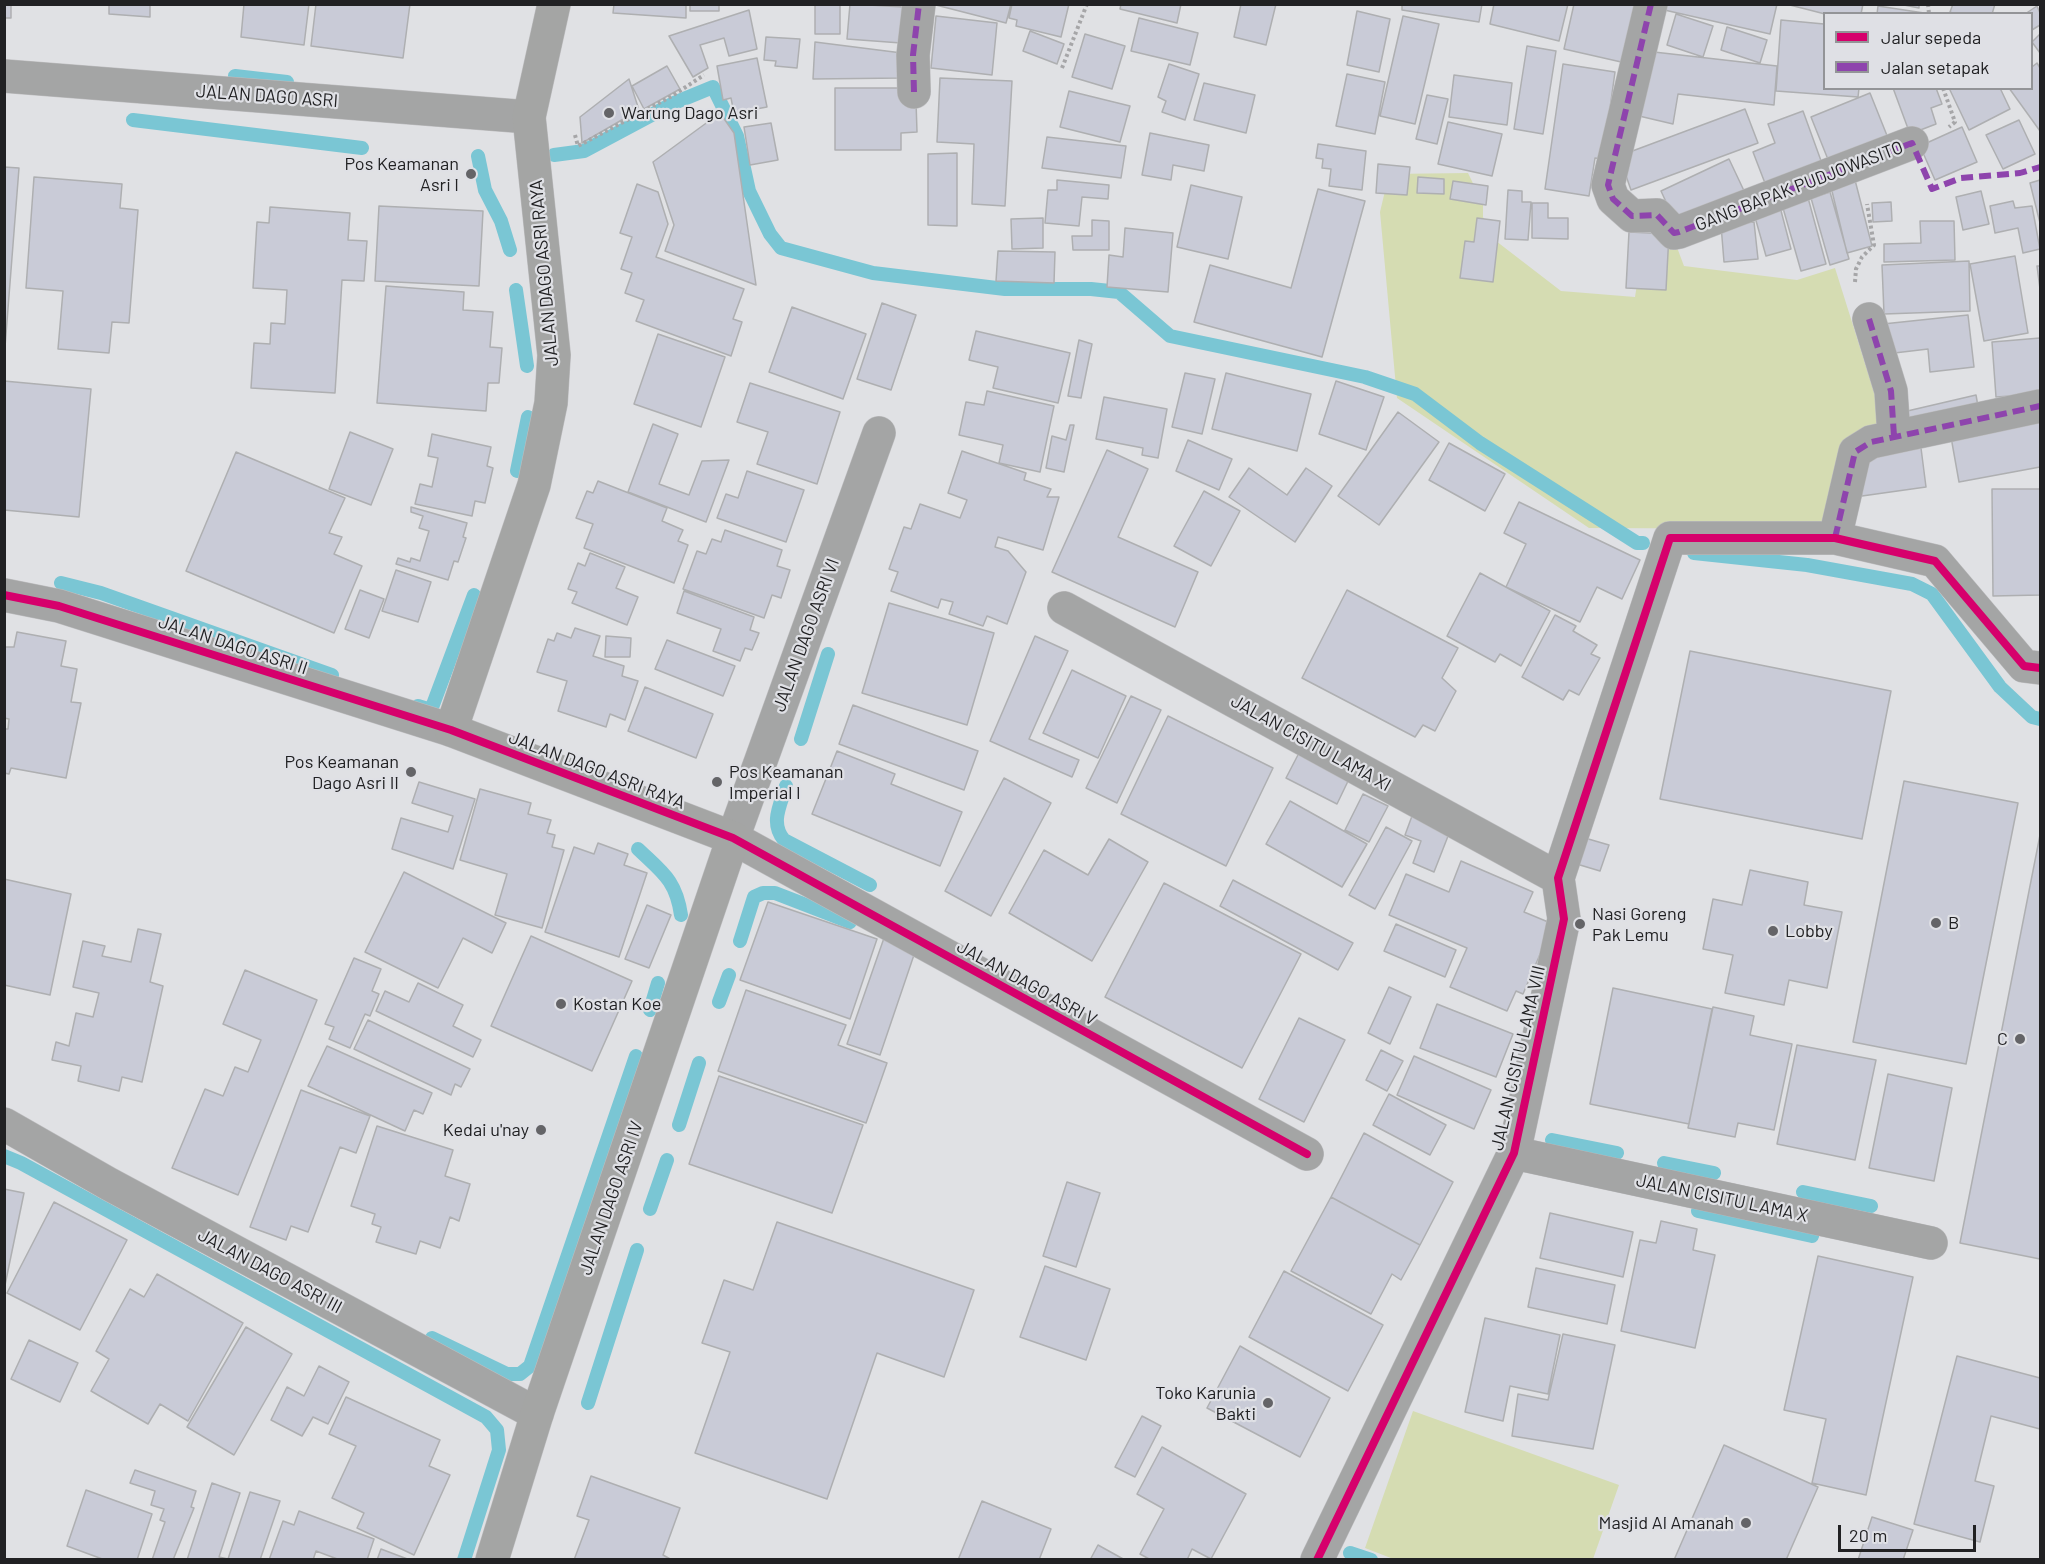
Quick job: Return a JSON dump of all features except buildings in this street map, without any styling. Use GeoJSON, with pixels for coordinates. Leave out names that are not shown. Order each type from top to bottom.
{"type":"FeatureCollection","features":[{"type":"Feature","properties":{"kind":"street","name":"JALAN DAGO ASRI RAYA"},"geometry":{"type":"LineString","coordinates":[[554,4],[529,117],[554,355],[551,403],[534,484],[451,730],[733,838]]}},
{"type":"Feature","properties":{"kind":"street"},"geometry":{"type":"LineString","coordinates":[[914,92],[914,55],[919,4]]}},
{"type":"Feature","properties":{"kind":"street","name":"GANG BAPAK PUDJOWASITO"},"geometry":{"type":"LineString","coordinates":[[1651,4],[1608,185],[1613,199],[1632,216],[1657,215],[1666,227],[1674,233],[1679,232],[1855,167],[1912,143]]}},
{"type":"Feature","properties":{"kind":"street","name":"JALAN DAGO ASRI"},"geometry":{"type":"LineString","coordinates":[[4,76],[529,117]]}},
{"type":"Feature","properties":{"kind":"street"},"geometry":{"type":"LineString","coordinates":[[1869,319],[1891,391],[1894,436]]}},
{"type":"Feature","properties":{"kind":"street"},"geometry":{"type":"LineString","coordinates":[[2040,406],[1894,436],[1871,442],[1855,452],[1835,538],[1935,561],[2024,666],[2040,668]]}},
{"type":"Feature","properties":{"kind":"street","name":"JALAN DAGO ASRI VI"},"geometry":{"type":"LineString","coordinates":[[733,838],[879,433]]}},
{"type":"Feature","properties":{"kind":"street","name":"JALAN CISITU LAMA VIII"},"geometry":{"type":"LineString","coordinates":[[1319,1559],[1514,1153],[1564,920],[1558,878],[1670,538],[1835,538]]}},
{"type":"Feature","properties":{"kind":"street","name":"JALAN DAGO ASRI II"},"geometry":{"type":"LineString","coordinates":[[4,595],[59,606],[451,730]]}},
{"type":"Feature","properties":{"kind":"street","name":"JALAN CISITU LAMA XI"},"geometry":{"type":"LineString","coordinates":[[1064,608],[1558,878]]}},
{"type":"Feature","properties":{"kind":"street","name":"JALAN DAGO ASRI V"},"geometry":{"type":"LineString","coordinates":[[733,838],[1307,1154]]}},
{"type":"Feature","properties":{"kind":"street","name":"JALAN DAGO ASRI IV"},"geometry":{"type":"LineString","coordinates":[[492,1560],[537,1414],[733,838]]}},
{"type":"Feature","properties":{"kind":"street","name":"JALAN DAGO ASRI III"},"geometry":{"type":"LineString","coordinates":[[4,1124],[109,1184],[537,1414]]}},
{"type":"Feature","properties":{"kind":"street","name":"JALAN CISITU LAMA X"},"geometry":{"type":"LineString","coordinates":[[1514,1153],[1930,1243]]}},
{"type":"Feature","properties":{"kind":"path"},"geometry":{"type":"LineString","coordinates":[[1062,68],[1087,4]]}},
{"type":"Feature","properties":{"kind":"path"},"geometry":{"type":"LineString","coordinates":[[578,146],[672,96],[704,75]]}},
{"type":"Feature","properties":{"kind":"path"},"geometry":{"type":"LineString","coordinates":[[1854,284],[1856,269],[1862,257],[1874,245]]}},
{"type":"Feature","properties":{"kind":"green space"},"geometry":{"type":"Polygon","coordinates":[[[1468,173],[1483,204],[1483,217],[1496,241],[1561,291],[1635,297],[1643,246],[1675,242],[1684,266],[1797,280],[1835,268],[1884,424],[1828,529],[1589,528],[1397,398],[1380,212],[1389,174],[1468,173]]]}},
{"type":"Feature","properties":{"kind":"green space"},"geometry":{"type":"Polygon","coordinates":[[[1413,1411],[1619,1485],[1593,1559],[1396,1560],[1365,1548],[1413,1411]]]}},
{"type":"Feature","properties":{"kind":"waterway"},"geometry":{"type":"LineString","coordinates":[[235,76],[287,82]]}},
{"type":"Feature","properties":{"kind":"waterway"},"geometry":{"type":"LineString","coordinates":[[554,155],[584,151],[674,103],[713,87],[737,136],[749,191],[770,234],[781,248],[873,273],[1005,289],[1091,289],[1119,292],[1170,336],[1365,377],[1415,394],[1480,443],[1637,543],[1643,543]]}},
{"type":"Feature","properties":{"kind":"waterway"},"geometry":{"type":"LineString","coordinates":[[133,120],[362,148]]}},
{"type":"Feature","properties":{"kind":"waterway"},"geometry":{"type":"LineString","coordinates":[[478,156],[485,190],[501,221],[510,250]]}},
{"type":"Feature","properties":{"kind":"waterway"},"geometry":{"type":"LineString","coordinates":[[516,290],[527,366]]}},
{"type":"Feature","properties":{"kind":"waterway"},"geometry":{"type":"LineString","coordinates":[[517,471],[528,417]]}},
{"type":"Feature","properties":{"kind":"waterway"},"geometry":{"type":"LineString","coordinates":[[1694,553],[1807,565],[1912,584],[1932,594],[2000,687],[2032,717],[2040,719]]}},
{"type":"Feature","properties":{"kind":"waterway"},"geometry":{"type":"LineString","coordinates":[[61,583],[101,593],[332,675]]}},
{"type":"Feature","properties":{"kind":"waterway"},"geometry":{"type":"LineString","coordinates":[[418,706],[431,710],[474,595]]}},
{"type":"Feature","properties":{"kind":"waterway"},"geometry":{"type":"LineString","coordinates":[[801,739],[828,654]]}},
{"type":"Feature","properties":{"kind":"waterway"},"geometry":{"type":"LineString","coordinates":[[786,786],[777,821],[784,840],[870,885]]}},
{"type":"Feature","properties":{"kind":"waterway"},"geometry":{"type":"LineString","coordinates":[[638,849],[672,885],[681,915]]}},
{"type":"Feature","properties":{"kind":"waterway"},"geometry":{"type":"LineString","coordinates":[[740,941],[754,897],[763,893],[775,893],[850,922]]}},
{"type":"Feature","properties":{"kind":"waterway"},"geometry":{"type":"LineString","coordinates":[[719,1002],[729,975]]}},
{"type":"Feature","properties":{"kind":"waterway"},"geometry":{"type":"LineString","coordinates":[[650,1010],[658,983]]}},
{"type":"Feature","properties":{"kind":"waterway"},"geometry":{"type":"LineString","coordinates":[[432,1338],[507,1374],[520,1374],[530,1366],[636,1056]]}},
{"type":"Feature","properties":{"kind":"waterway"},"geometry":{"type":"LineString","coordinates":[[679,1125],[699,1063]]}},
{"type":"Feature","properties":{"kind":"waterway"},"geometry":{"type":"LineString","coordinates":[[1552,1140],[1617,1153]]}},
{"type":"Feature","properties":{"kind":"waterway"},"geometry":{"type":"LineString","coordinates":[[4,1156],[21,1163],[486,1417],[497,1430],[499,1450],[464,1560]]}},
{"type":"Feature","properties":{"kind":"waterway"},"geometry":{"type":"LineString","coordinates":[[650,1209],[667,1160]]}},
{"type":"Feature","properties":{"kind":"waterway"},"geometry":{"type":"LineString","coordinates":[[1664,1163],[1714,1173]]}},
{"type":"Feature","properties":{"kind":"waterway"},"geometry":{"type":"LineString","coordinates":[[1803,1192],[1871,1206]]}},
{"type":"Feature","properties":{"kind":"waterway"},"geometry":{"type":"LineString","coordinates":[[1698,1211],[1812,1236]]}},
{"type":"Feature","properties":{"kind":"waterway"},"geometry":{"type":"LineString","coordinates":[[588,1403],[637,1250]]}},
{"type":"Feature","properties":{"kind":"waterway"},"geometry":{"type":"LineString","coordinates":[[1350,1553],[1371,1560]]}},
{"type":"Feature","properties":{"kind":"marked path"},"geometry":{"type":"LineString","coordinates":[[914,92],[913,55],[919,4]]}},
{"type":"Feature","properties":{"kind":"marked path"},"geometry":{"type":"LineString","coordinates":[[1651,4],[1608,185],[1613,199],[1632,216],[1657,215],[1674,233],[1679,232],[1912,143],[1932,189],[1961,178],[2020,173],[2040,167]]}},
{"type":"Feature","properties":{"kind":"marked path"},"geometry":{"type":"LineString","coordinates":[[1869,319],[1891,391],[1894,436]]}},
{"type":"Feature","properties":{"kind":"marked path"},"geometry":{"type":"LineString","coordinates":[[1835,538],[1855,452],[1871,442],[2040,406]]}},
{"type":"Feature","properties":{"kind":"cycle path"},"geometry":{"type":"LineString","coordinates":[[1317,1560],[1514,1153],[1564,919],[1558,878],[1670,538],[1835,538],[1935,561],[2024,666],[2040,668]]}},
{"type":"Feature","properties":{"kind":"cycle path"},"geometry":{"type":"LineString","coordinates":[[4,595],[59,606],[451,730],[733,838],[1307,1154]]}},
{"type":"Feature","properties":{"kind":"place","name":"Warung Dago Asri"},"geometry":{"type":"Point","coordinates":[609,113]}},
{"type":"Feature","properties":{"kind":"place","name":"Pos Keamanan Asri I"},"geometry":{"type":"Point","coordinates":[471,174]}},
{"type":"Feature","properties":{"kind":"place","name":"Pos Keamanan Dago Asri II"},"geometry":{"type":"Point","coordinates":[411,772]}},
{"type":"Feature","properties":{"kind":"place","name":"Pos Keamanan Imperial I"},"geometry":{"type":"Point","coordinates":[717,782]}},
{"type":"Feature","properties":{"kind":"place","name":"B"},"geometry":{"type":"Point","coordinates":[1936,923]}},
{"type":"Feature","properties":{"kind":"place","name":"Nasi Goreng Pak Lemu"},"geometry":{"type":"Point","coordinates":[1580,924]}},
{"type":"Feature","properties":{"kind":"place","name":"Lobby"},"geometry":{"type":"Point","coordinates":[1773,931]}},
{"type":"Feature","properties":{"kind":"place","name":"Kostan Koe"},"geometry":{"type":"Point","coordinates":[561,1004]}},
{"type":"Feature","properties":{"kind":"place","name":"C"},"geometry":{"type":"Point","coordinates":[2020,1039]}},
{"type":"Feature","properties":{"kind":"place","name":"Kedai u'nay"},"geometry":{"type":"Point","coordinates":[541,1130]}},
{"type":"Feature","properties":{"kind":"place","name":"Toko Karunia Bakti"},"geometry":{"type":"Point","coordinates":[1268,1403]}},
{"type":"Feature","properties":{"kind":"place","name":"Masjid Al Amanah"},"geometry":{"type":"Point","coordinates":[1746,1523]}}]}
